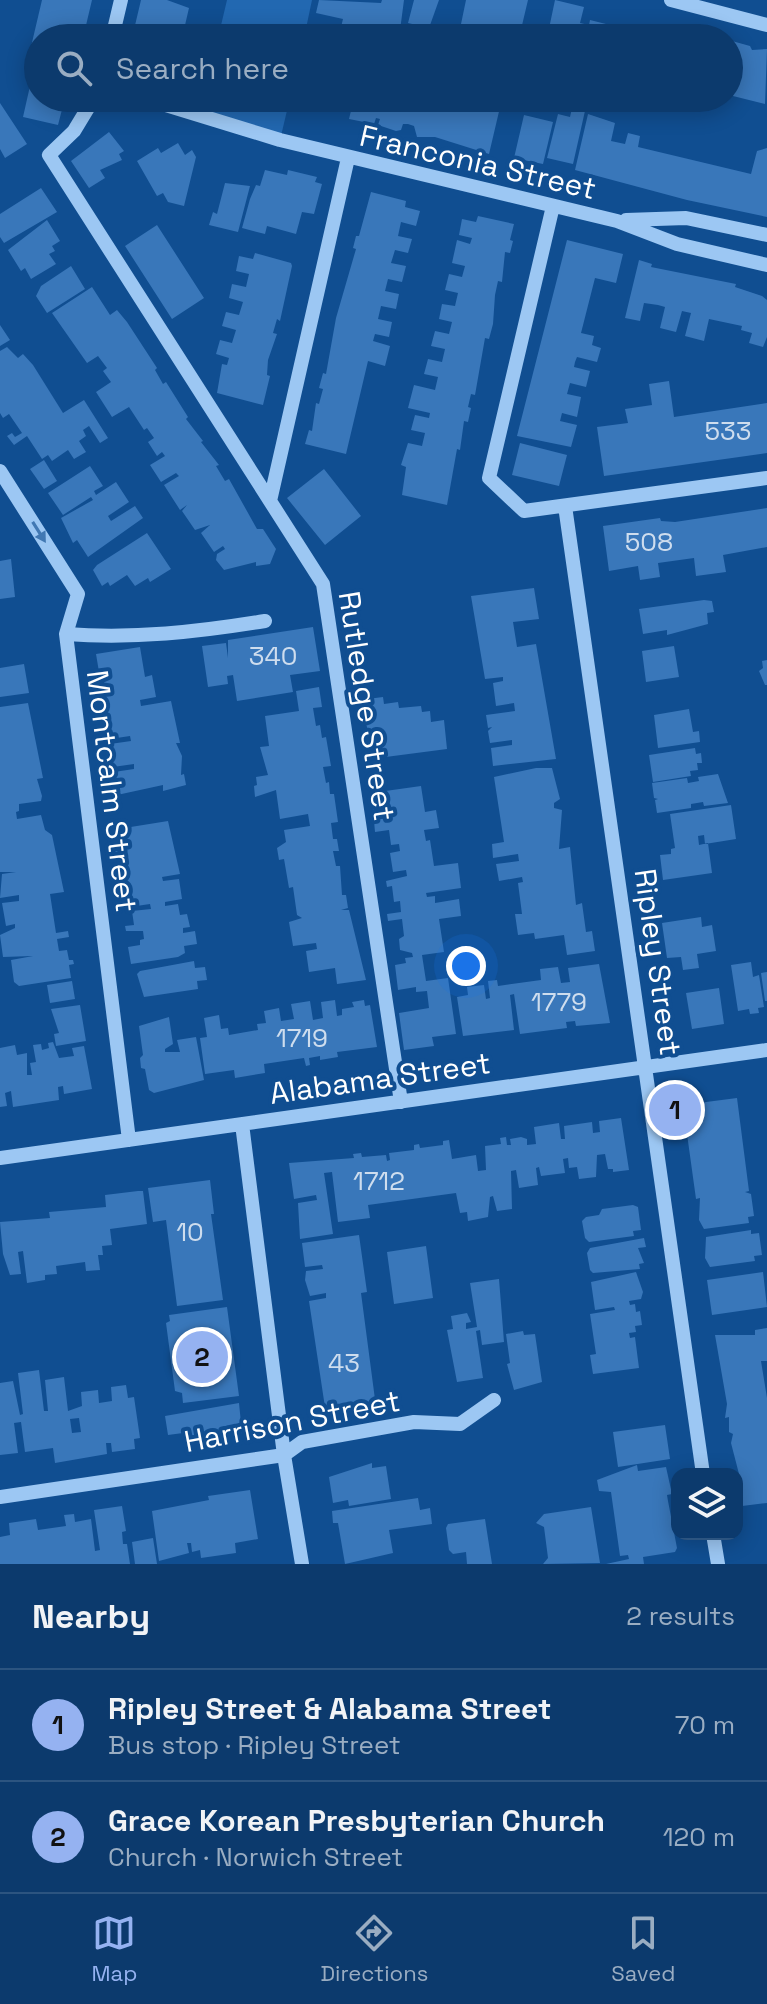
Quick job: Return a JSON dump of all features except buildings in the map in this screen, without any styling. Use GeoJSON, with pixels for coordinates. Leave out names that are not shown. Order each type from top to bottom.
{"type":"FeatureCollection","features":[{"type":"Feature","properties":{"kind":"street"},"geometry":{"type":"LineString","coordinates":[[115,24],[121,0]]}},
{"type":"Feature","properties":{"kind":"street"},"geometry":{"type":"LineString","coordinates":[[671,0],[767,25]]}},
{"type":"Feature","properties":{"kind":"street","name":"Rutledge Street"},"geometry":{"type":"LineString","coordinates":[[86,112],[74,131],[49,155],[323,584],[401,1102]]}},
{"type":"Feature","properties":{"kind":"street","name":"Franconia Street"},"geometry":{"type":"LineString","coordinates":[[191,112],[348,158],[617,221],[677,244],[767,265]]}},
{"type":"Feature","properties":{"kind":"street"},"geometry":{"type":"LineString","coordinates":[[270,501],[348,158]]}},
{"type":"Feature","properties":{"kind":"street"},"geometry":{"type":"LineString","coordinates":[[553,206],[489,478],[524,511],[767,478]]}},
{"type":"Feature","properties":{"kind":"street","name":"Franconia Street"},"geometry":{"type":"LineString","coordinates":[[617,221],[686,218],[767,235]]}},
{"type":"Feature","properties":{"kind":"street","name":"Montcalm Street"},"geometry":{"type":"LineString","coordinates":[[0,471],[78,594],[66,634],[129,1140]]}},
{"type":"Feature","properties":{"kind":"street","name":"Ripley Street"},"geometry":{"type":"LineString","coordinates":[[565,506],[702,1468]]}},
{"type":"Feature","properties":{"kind":"street"},"geometry":{"type":"LineString","coordinates":[[66,634],[112,637],[185,634],[265,621]]}},
{"type":"Feature","properties":{"kind":"street","name":"Alabama Street"},"geometry":{"type":"LineString","coordinates":[[0,1158],[767,1050]]}},
{"type":"Feature","properties":{"kind":"street"},"geometry":{"type":"LineString","coordinates":[[242,1124],[284,1455],[302,1564]]}},
{"type":"Feature","properties":{"kind":"street","name":"Harrison Street"},"geometry":{"type":"LineString","coordinates":[[0,1497],[284,1455],[302,1442],[414,1422],[460,1424],[494,1400]]}},
{"type":"Feature","properties":{"kind":"street"},"geometry":{"type":"LineString","coordinates":[[714,1540],[718,1564]]}},
{"type":"Feature","properties":{"kind":"shaded area"},"geometry":{"type":"Polygon","coordinates":[[[227,0],[312,0],[307,24],[221,24],[227,0]]]}},
{"type":"Feature","properties":{"kind":"shaded area"},"geometry":{"type":"Polygon","coordinates":[[[200,112],[287,112],[280,140],[199,116],[200,112]]]}},
{"type":"Feature","properties":{"kind":"place","name":"Ripley Street & Alabama Street"},"geometry":{"type":"Point","coordinates":[675,1110]}},
{"type":"Feature","properties":{"kind":"place","name":"Grace Korean Presbyterian Church"},"geometry":{"type":"Point","coordinates":[202,1357]}}]}
